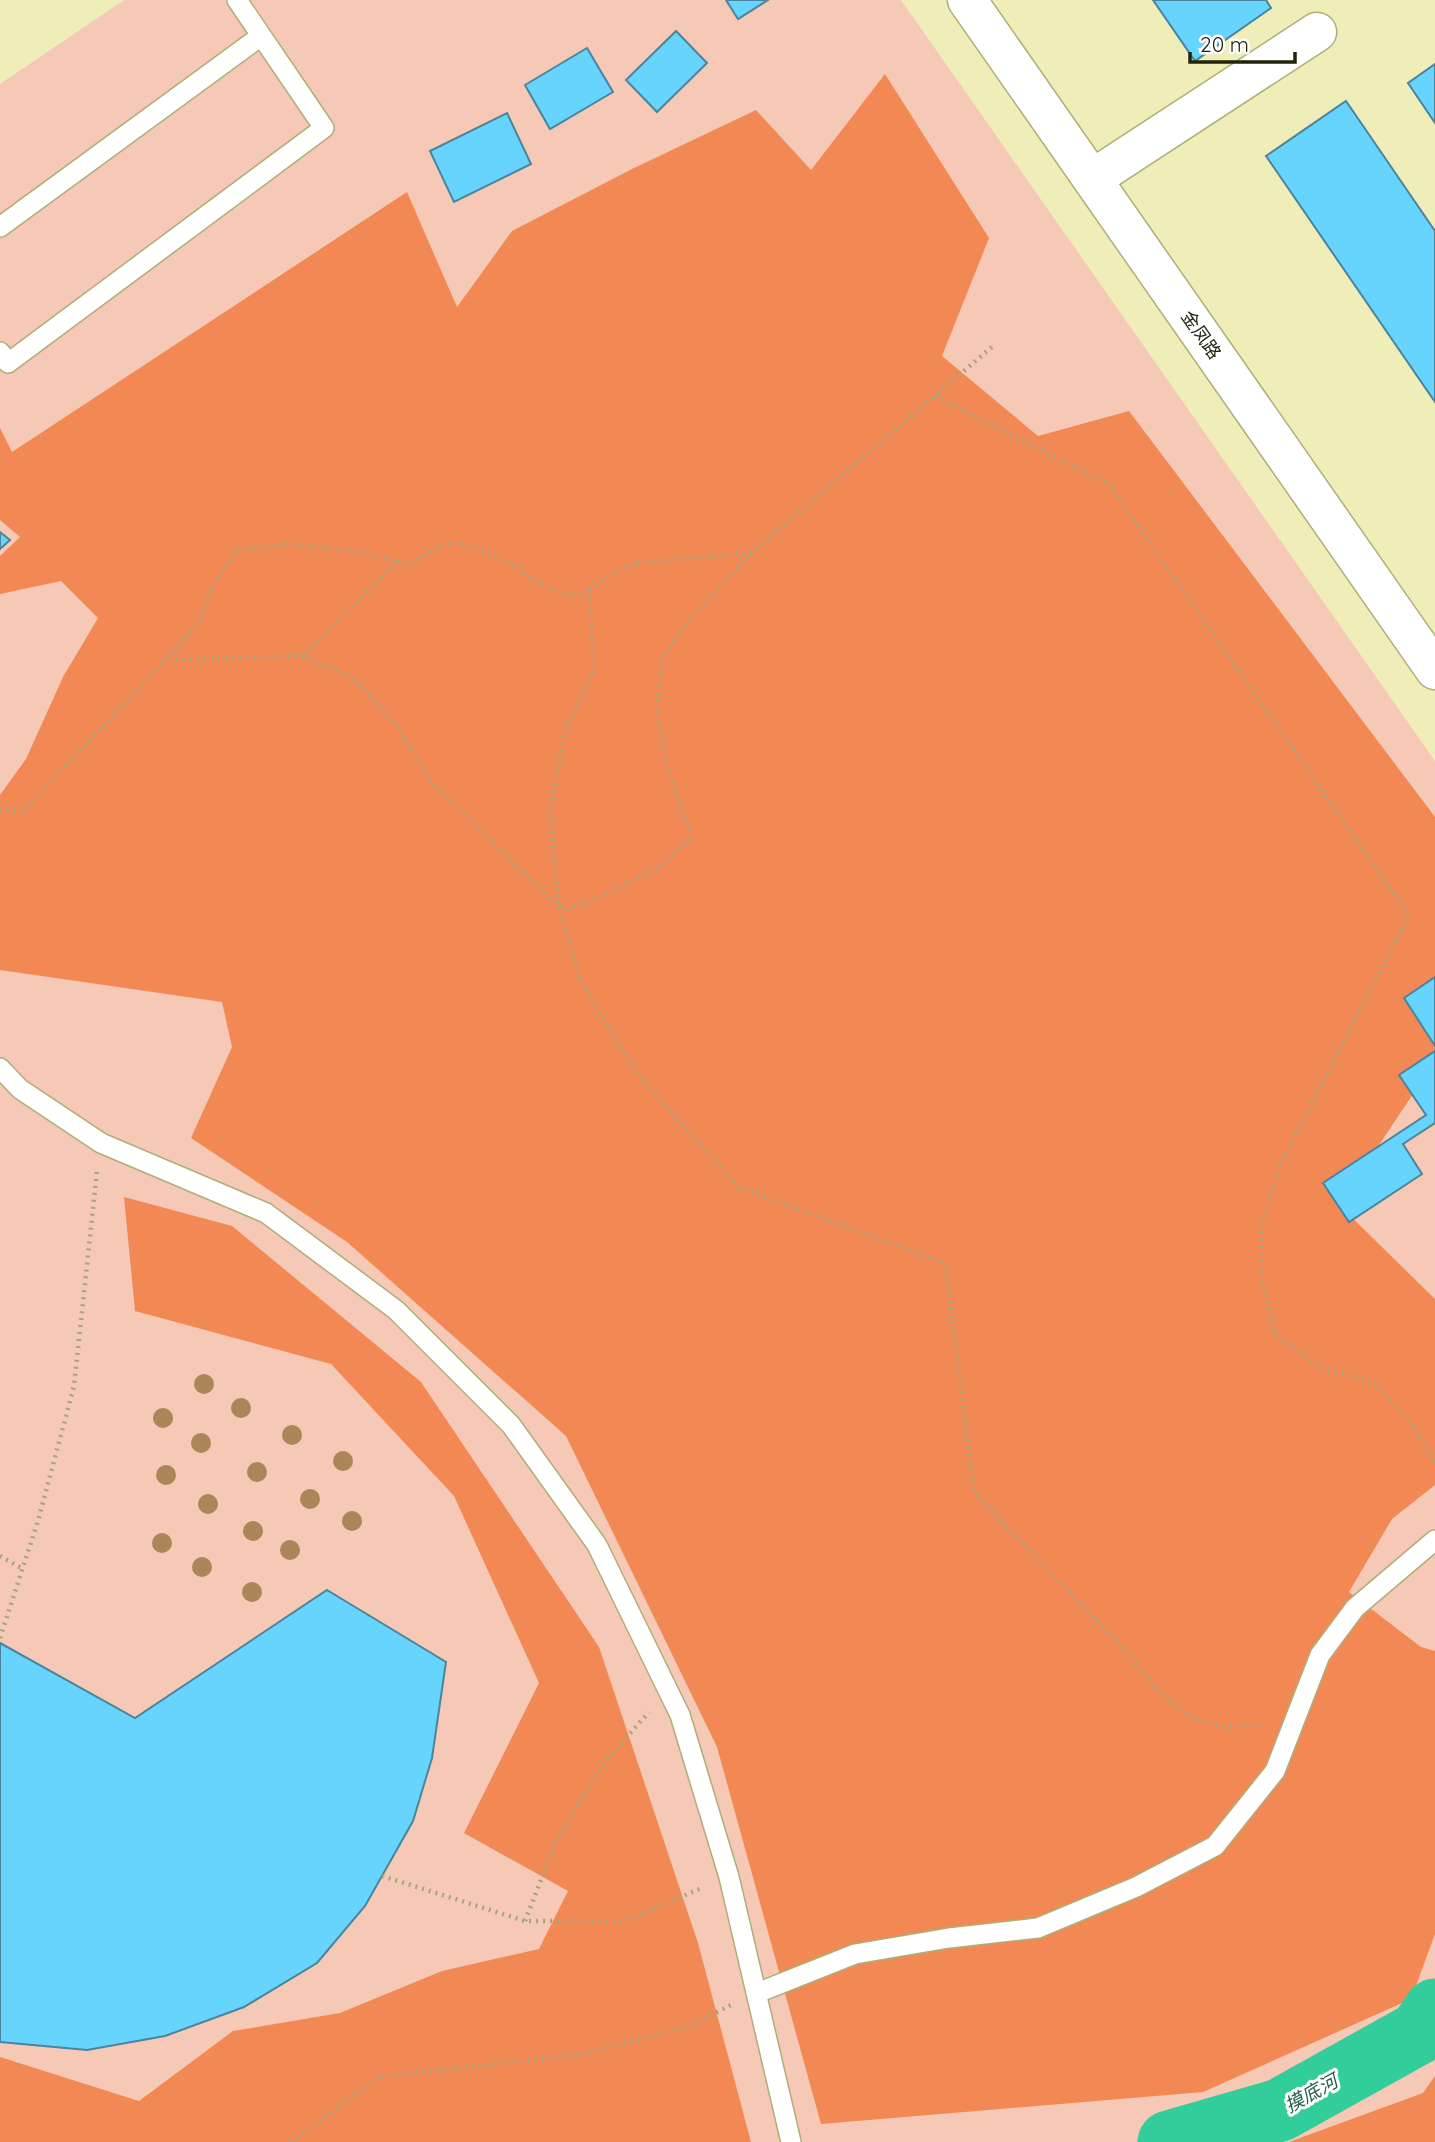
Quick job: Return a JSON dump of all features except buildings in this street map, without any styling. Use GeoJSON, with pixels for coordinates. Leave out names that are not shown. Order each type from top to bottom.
{"type":"FeatureCollection","features":[{"type":"Feature","properties":{"kind":"street","name":"金凤路"},"geometry":{"type":"LineString","coordinates":[[967,0],[1435,670]]}},
{"type":"Feature","properties":{"kind":"street"},"geometry":{"type":"LineString","coordinates":[[1092,179],[1317,32]]}},
{"type":"Feature","properties":{"kind":"lane"},"geometry":{"type":"LineString","coordinates":[[0,352],[8,363],[324,128],[237,0]]}},
{"type":"Feature","properties":{"kind":"lane"},"geometry":{"type":"LineString","coordinates":[[0,227],[261,36]]}},
{"type":"Feature","properties":{"kind":"lane"},"geometry":{"type":"LineString","coordinates":[[0,1068],[20,1089],[101,1143],[266,1213],[396,1310],[511,1425],[597,1545],[680,1715],[729,1877],[789,2137]]}},
{"type":"Feature","properties":{"kind":"lane"},"geometry":{"type":"LineString","coordinates":[[757,1993],[855,1954],[949,1938],[1038,1928],[1136,1887],[1215,1846],[1275,1771],[1320,1655],[1355,1608],[1435,1540]]}},
{"type":"Feature","properties":{"kind":"path"},"geometry":{"type":"LineString","coordinates":[[164,660],[303,656],[353,678],[397,725],[432,783],[548,897],[567,909],[600,897],[659,867],[692,838],[667,768],[657,712],[662,658],[685,624],[751,553],[993,346]]}},
{"type":"Feature","properties":{"kind":"path"},"geometry":{"type":"LineString","coordinates":[[935,396],[1110,485],[1409,915],[1281,1163],[1261,1227],[1262,1284],[1276,1335],[1323,1369],[1373,1382],[1413,1425],[1435,1462]]}},
{"type":"Feature","properties":{"kind":"path"},"geometry":{"type":"LineString","coordinates":[[0,810],[23,811],[199,624],[213,584],[238,550],[287,544],[352,551],[412,563],[444,543],[461,544],[485,551],[520,568],[525,575],[554,590],[573,596],[589,590],[611,574],[636,563],[751,553]]}},
{"type":"Feature","properties":{"kind":"path"},"geometry":{"type":"LineString","coordinates":[[303,656],[397,561]]}},
{"type":"Feature","properties":{"kind":"path"},"geometry":{"type":"LineString","coordinates":[[589,590],[594,670],[565,730],[550,812],[558,903],[582,984],[635,1070],[738,1187],[945,1264],[974,1492],[1125,1650],[1161,1694],[1193,1719],[1224,1727],[1294,1724]]}},
{"type":"Feature","properties":{"kind":"path"},"geometry":{"type":"LineString","coordinates":[[0,1638],[38,1521],[74,1386],[101,1143]]}},
{"type":"Feature","properties":{"kind":"path"},"geometry":{"type":"LineString","coordinates":[[0,1556],[23,1569]]}},
{"type":"Feature","properties":{"kind":"path"},"geometry":{"type":"LineString","coordinates":[[524,1921],[556,1841],[603,1763],[668,1691]]}},
{"type":"Feature","properties":{"kind":"path"},"geometry":{"type":"LineString","coordinates":[[382,1876],[524,1921],[625,1921],[729,1877]]}},
{"type":"Feature","properties":{"kind":"path"},"geometry":{"type":"LineString","coordinates":[[291,2142],[378,2077],[578,2055],[689,2026],[757,1993]]}},
{"type":"Feature","properties":{"kind":"shaded area"},"geometry":{"type":"Polygon","coordinates":[[[124,0],[901,0],[1435,761],[1435,2142],[0,2142],[0,84],[124,0]]]}},
{"type":"Feature","properties":{"kind":"shaded area"},"geometry":{"type":"Polygon","coordinates":[[[885,74],[989,238],[942,356],[1038,436],[1129,411],[1435,817],[1435,1061],[1339,1205],[1435,1299],[1435,1485],[1392,1519],[1349,1592],[1421,1647],[1435,1651],[1435,1934],[1411,1999],[1203,2092],[821,2124],[717,1747],[566,1436],[347,1242],[191,1138],[232,1047],[222,1002],[0,970],[0,795],[26,759],[63,677],[98,618],[61,581],[0,594],[0,556],[20,537],[0,520],[0,428],[12,452],[407,192],[457,307],[512,231],[632,169],[756,110],[811,170],[885,74]]]}},
{"type":"Feature","properties":{"kind":"shaded area"},"geometry":{"type":"Polygon","coordinates":[[[124,1197],[232,1226],[421,1382],[599,1647],[698,1943],[751,2142],[0,2142],[0,2057],[139,2101],[233,2031],[340,2013],[442,1971],[539,1949],[568,1891],[464,1833],[539,1683],[454,1496],[331,1364],[135,1311],[124,1197]]]}},
{"type":"Feature","properties":{"kind":"shaded area"},"geometry":{"type":"Polygon","coordinates":[[[1435,2076],[1435,2142],[1289,2142],[1423,2093],[1435,2076]]]}},
{"type":"Feature","properties":{"kind":"waterway","name":"摸底河"},"geometry":{"type":"LineString","coordinates":[[1169,2142],[1280,2110],[1420,2032],[1435,2010]]}}]}
